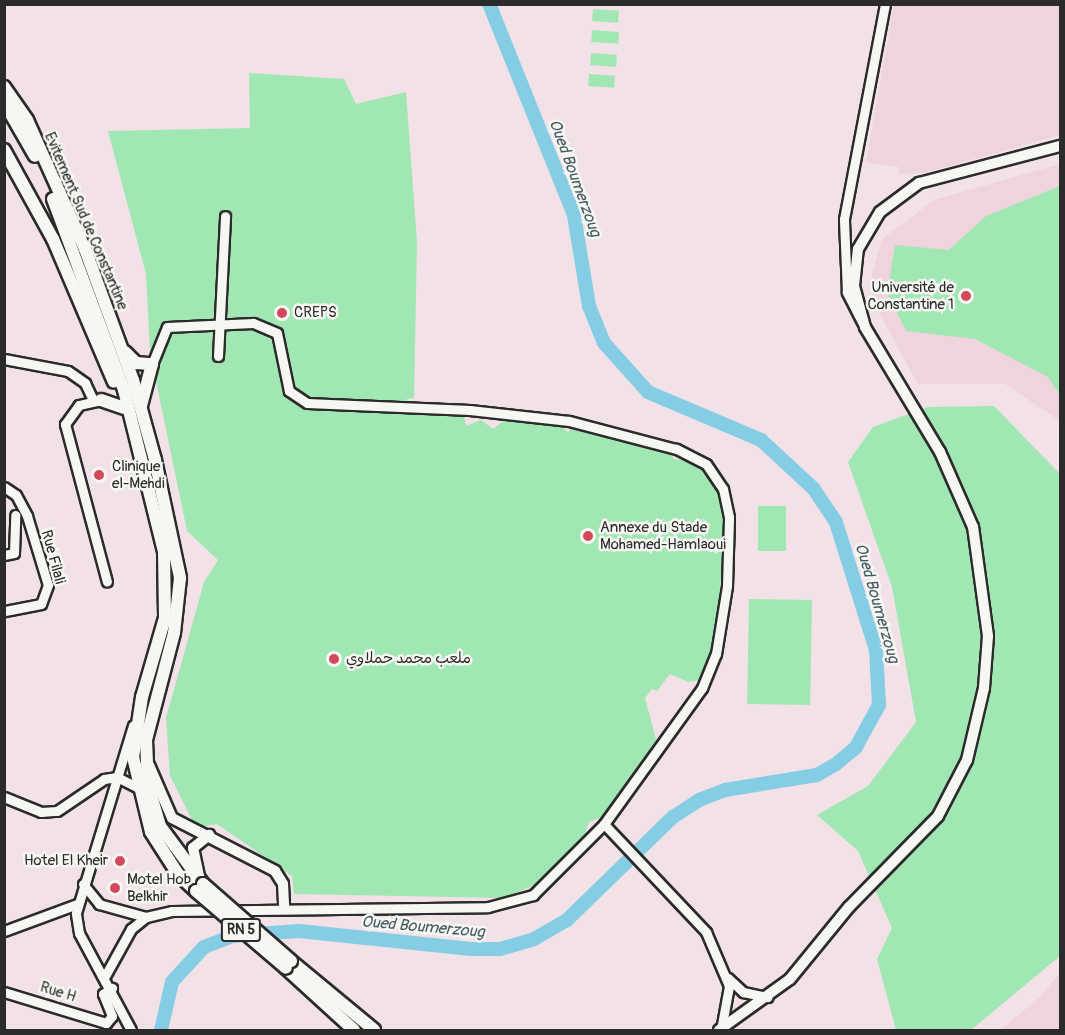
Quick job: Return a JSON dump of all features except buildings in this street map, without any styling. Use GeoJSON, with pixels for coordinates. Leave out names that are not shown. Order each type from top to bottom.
{"type":"FeatureCollection","features":[{"type":"Feature","properties":{"kind":"highway","name":"Evitement Sud de Constantine"},"geometry":{"type":"LineString","coordinates":[[4,87],[27,120],[119,342],[141,407],[180,578],[174,633],[146,755],[160,826],[200,885]]}},
{"type":"Feature","properties":{"kind":"highway","name":"Evitement Sud de Constantine"},"geometry":{"type":"LineString","coordinates":[[4,102],[82,267],[134,434],[164,552],[167,594],[142,697],[134,741],[137,788],[160,850],[200,885]]}},
{"type":"Feature","properties":{"kind":"highway"},"geometry":{"type":"LineString","coordinates":[[4,150],[53,239],[134,434]]}},
{"type":"Feature","properties":{"kind":"highway"},"geometry":{"type":"LineString","coordinates":[[119,342],[132,362],[152,364],[141,407]]}},
{"type":"Feature","properties":{"kind":"highway"},"geometry":{"type":"LineString","coordinates":[[97,400],[113,397],[117,389]]}},
{"type":"Feature","properties":{"kind":"highway"},"geometry":{"type":"LineString","coordinates":[[97,400],[124,408]]}},
{"type":"Feature","properties":{"kind":"highway","name":"RN 5"},"geometry":{"type":"LineString","coordinates":[[200,885],[289,964],[374,1030]]}},
{"type":"Feature","properties":{"kind":"highway","name":"RN 5"},"geometry":{"type":"LineString","coordinates":[[289,964],[354,1030]]}},
{"type":"Feature","properties":{"kind":"main road"},"geometry":{"type":"LineString","coordinates":[[720,1030],[769,997],[938,816],[967,760],[984,688],[986,614],[965,503],[865,327],[854,286],[858,249],[892,200],[933,178],[1060,146]]}},
{"type":"Feature","properties":{"kind":"main road"},"geometry":{"type":"LineString","coordinates":[[146,755],[162,807],[182,827],[208,835],[275,871],[283,884],[284,906]]}},
{"type":"Feature","properties":{"kind":"main road"},"geometry":{"type":"LineString","coordinates":[[200,885],[193,848],[208,835]]}},
{"type":"Feature","properties":{"kind":"street"},"geometry":{"type":"LineString","coordinates":[[865,327],[847,292],[844,219],[885,4]]}},
{"type":"Feature","properties":{"kind":"street"},"geometry":{"type":"LineString","coordinates":[[218,356],[217,322],[225,216]]}},
{"type":"Feature","properties":{"kind":"street"},"geometry":{"type":"LineString","coordinates":[[83,884],[99,904],[146,917],[284,906],[455,908],[520,902],[544,886],[604,824],[687,712],[716,654],[727,586],[729,517],[716,476],[695,457],[676,449],[569,421],[470,410],[307,403],[289,392],[274,329],[217,322],[167,327],[152,364]]}},
{"type":"Feature","properties":{"kind":"street"},"geometry":{"type":"LineString","coordinates":[[4,359],[68,371],[85,382],[97,400],[79,405],[65,424],[107,582]]}},
{"type":"Feature","properties":{"kind":"street","name":"Rue Filali"},"geometry":{"type":"LineString","coordinates":[[4,487],[16,495],[27,516],[48,597],[29,610],[4,611]]}},
{"type":"Feature","properties":{"kind":"street"},"geometry":{"type":"LineString","coordinates":[[4,515],[27,516]]}},
{"type":"Feature","properties":{"kind":"street"},"geometry":{"type":"LineString","coordinates":[[4,555],[14,553],[15,515]]}},
{"type":"Feature","properties":{"kind":"street"},"geometry":{"type":"LineString","coordinates":[[131,1030],[112,988],[79,933],[77,904],[142,697]]}},
{"type":"Feature","properties":{"kind":"street"},"geometry":{"type":"LineString","coordinates":[[4,796],[42,812],[57,811],[104,779],[117,777],[137,788]]}},
{"type":"Feature","properties":{"kind":"street"},"geometry":{"type":"LineString","coordinates":[[604,824],[617,835],[706,932],[728,978],[743,992],[769,997]]}},
{"type":"Feature","properties":{"kind":"street"},"geometry":{"type":"LineString","coordinates":[[4,931],[77,904]]}},
{"type":"Feature","properties":{"kind":"street"},"geometry":{"type":"LineString","coordinates":[[105,976],[126,936],[146,917]]}},
{"type":"Feature","properties":{"kind":"street"},"geometry":{"type":"LineString","coordinates":[[720,1030],[728,978]]}},
{"type":"Feature","properties":{"kind":"street","name":"Rue H"},"geometry":{"type":"LineString","coordinates":[[4,992],[101,1023],[111,1018],[103,996],[112,988]]}},
{"type":"Feature","properties":{"kind":"shaded area"},"geometry":{"type":"Polygon","coordinates":[[[894,5],[1060,5],[1060,135],[924,173],[899,174],[899,167],[866,162],[894,5]]]}},
{"type":"Feature","properties":{"kind":"shaded area","name":"Université de Constantine 1"},"geometry":{"type":"Polygon","coordinates":[[[1060,164],[1060,421],[1005,384],[918,384],[873,302],[872,274],[882,239],[934,200],[1060,164]]]}},
{"type":"Feature","properties":{"kind":"shaded area"},"geometry":{"type":"Polygon","coordinates":[[[1060,972],[1060,1030],[1001,1030],[1042,995],[1060,972]]]}},
{"type":"Feature","properties":{"kind":"green space"},"geometry":{"type":"Polygon","coordinates":[[[593,9],[619,11],[618,23],[592,21],[593,9]]]}},
{"type":"Feature","properties":{"kind":"green space"},"geometry":{"type":"Polygon","coordinates":[[[592,30],[619,32],[618,44],[591,42],[592,30]]]}},
{"type":"Feature","properties":{"kind":"green space"},"geometry":{"type":"Polygon","coordinates":[[[591,53],[617,55],[616,67],[590,65],[591,53]]]}},
{"type":"Feature","properties":{"kind":"green space"},"geometry":{"type":"Polygon","coordinates":[[[249,73],[344,79],[356,104],[406,92],[417,242],[414,398],[407,399],[408,413],[464,415],[466,426],[481,420],[493,429],[506,419],[558,424],[568,432],[573,426],[668,449],[674,459],[700,463],[720,483],[725,507],[718,634],[709,670],[700,680],[688,682],[670,674],[657,691],[652,689],[645,698],[656,739],[648,762],[610,814],[589,822],[584,837],[542,882],[504,898],[294,894],[292,876],[217,824],[201,827],[192,820],[170,776],[166,718],[204,582],[218,560],[187,531],[150,352],[146,274],[108,131],[250,128],[249,73]]]}},
{"type":"Feature","properties":{"kind":"green space"},"geometry":{"type":"Polygon","coordinates":[[[589,74],[615,76],[614,88],[588,86],[589,74]]]}},
{"type":"Feature","properties":{"kind":"green space","name":"Université de Constantine 1"},"geometry":{"type":"Polygon","coordinates":[[[1060,186],[1060,395],[1048,377],[975,339],[906,331],[887,293],[895,245],[949,250],[986,216],[1060,186]]]}},
{"type":"Feature","properties":{"kind":"green space"},"geometry":{"type":"Polygon","coordinates":[[[994,406],[1060,474],[1060,956],[971,1030],[896,1030],[877,959],[892,928],[858,851],[817,815],[868,786],[916,722],[892,587],[848,462],[873,427],[928,407],[994,406]]]}},
{"type":"Feature","properties":{"kind":"green space"},"geometry":{"type":"Polygon","coordinates":[[[758,506],[786,506],[786,551],[758,551],[758,506]]]}},
{"type":"Feature","properties":{"kind":"green space"},"geometry":{"type":"Polygon","coordinates":[[[749,599],[812,600],[810,705],[747,704],[749,599]]]}},
{"type":"Feature","properties":{"kind":"waterway","name":"Oued Boumerzoug"},"geometry":{"type":"LineString","coordinates":[[161,1030],[172,982],[204,947],[232,936],[299,931],[471,949],[500,949],[534,939],[567,920],[673,817],[699,800],[725,790],[817,775],[836,764],[856,747],[879,705],[876,650],[836,522],[814,489],[761,440],[648,392],[604,343],[589,306],[574,215],[489,4]]}},
{"type":"Feature","properties":{"kind":"place","name":"Université de Constantine 1"},"geometry":{"type":"Point","coordinates":[966,296]}},
{"type":"Feature","properties":{"kind":"place","name":"CREPS"},"geometry":{"type":"Point","coordinates":[282,313]}},
{"type":"Feature","properties":{"kind":"place","name":"Clinique el-Mehdi"},"geometry":{"type":"Point","coordinates":[99,475]}},
{"type":"Feature","properties":{"kind":"place","name":"Annexe du Stade Mohamed-Hamlaoui"},"geometry":{"type":"Point","coordinates":[588,536]}},
{"type":"Feature","properties":{"kind":"place","name":"ملعب محمد حملاوي"},"geometry":{"type":"Point","coordinates":[334,659]}},
{"type":"Feature","properties":{"kind":"place","name":"Hotel El Kheir"},"geometry":{"type":"Point","coordinates":[120,861]}},
{"type":"Feature","properties":{"kind":"place","name":"Motel Hob Belkhir"},"geometry":{"type":"Point","coordinates":[115,888]}}]}
